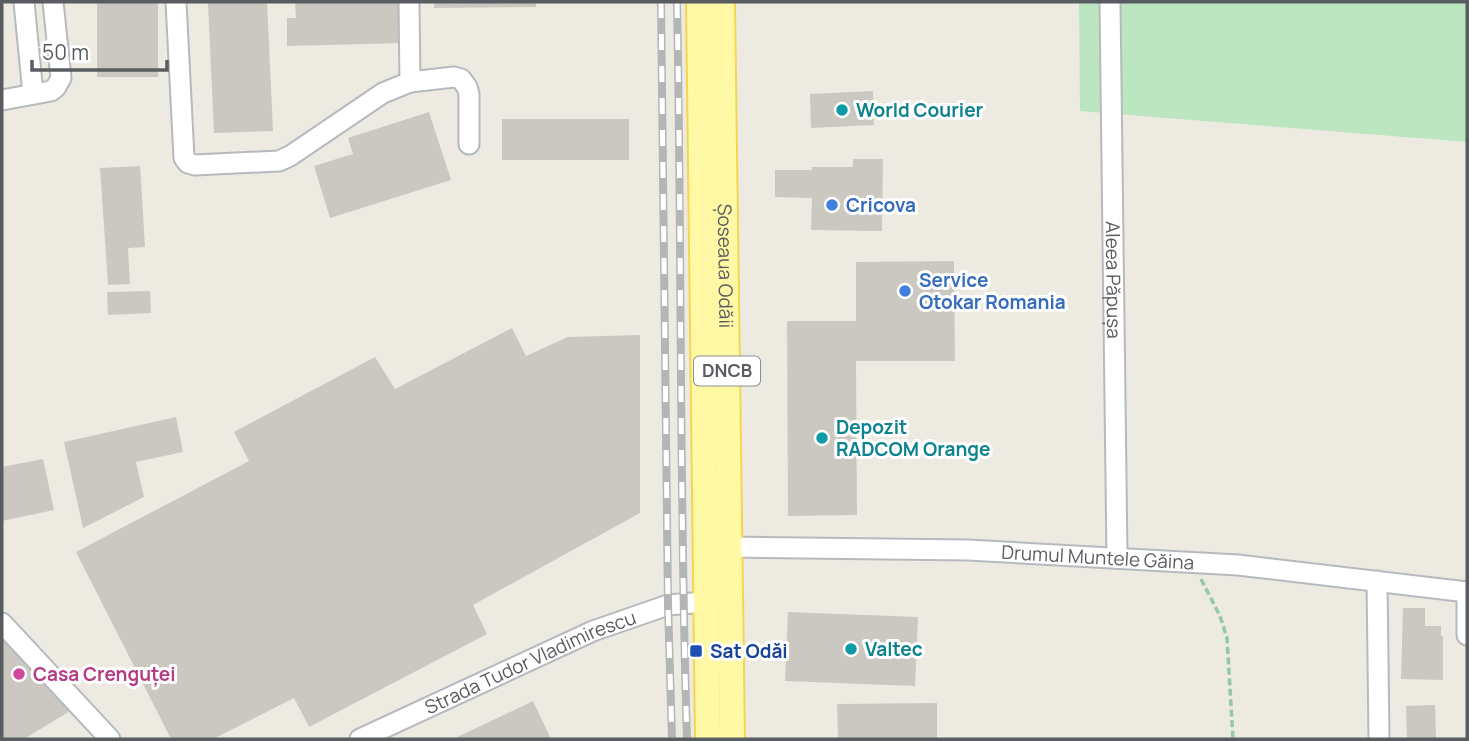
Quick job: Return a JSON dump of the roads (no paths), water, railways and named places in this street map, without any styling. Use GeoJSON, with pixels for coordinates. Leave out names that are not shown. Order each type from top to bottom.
{"type":"FeatureCollection","features":[{"type":"Feature","properties":{"kind":"main road","name":"Șoseaua Odăii"},"geometry":{"type":"LineString","coordinates":[[699,2],[708,739]]}},
{"type":"Feature","properties":{"kind":"main road","name":"Șoseaua Odăii"},"geometry":{"type":"LineString","coordinates":[[722,2],[732,739]]}},
{"type":"Feature","properties":{"kind":"street"},"geometry":{"type":"LineString","coordinates":[[24,2],[33,94]]}},
{"type":"Feature","properties":{"kind":"street"},"geometry":{"type":"LineString","coordinates":[[2,100],[51,91],[61,78],[53,2]]}},
{"type":"Feature","properties":{"kind":"street"},"geometry":{"type":"LineString","coordinates":[[176,2],[184,158],[188,163],[195,165],[279,161],[383,93],[410,82],[454,77],[461,79],[469,93],[469,144]]}},
{"type":"Feature","properties":{"kind":"street"},"geometry":{"type":"LineString","coordinates":[[409,2],[410,82]]}},
{"type":"Feature","properties":{"kind":"street","name":"Aleea Păpușa"},"geometry":{"type":"LineString","coordinates":[[1110,2],[1116,558]]}},
{"type":"Feature","properties":{"kind":"street","name":"Drumul Muntele Găina"},"geometry":{"type":"LineString","coordinates":[[729,547],[968,550],[1192,562],[1467,592]]}},
{"type":"Feature","properties":{"kind":"street"},"geometry":{"type":"LineString","coordinates":[[1377,581],[1379,739]]}},
{"type":"Feature","properties":{"kind":"street"},"geometry":{"type":"LineString","coordinates":[[1467,592],[1467,635]]}},
{"type":"Feature","properties":{"kind":"street","name":"Strada Tudor Vladimirescu"},"geometry":{"type":"LineString","coordinates":[[360,739],[593,631],[668,605],[705,602]]}},
{"type":"Feature","properties":{"kind":"street"},"geometry":{"type":"LineString","coordinates":[[2,623],[110,739]]}},
{"type":"Feature","properties":{"kind":"railway"},"geometry":{"type":"LineString","coordinates":[[661,2],[672,739]]}},
{"type":"Feature","properties":{"kind":"railway"},"geometry":{"type":"LineString","coordinates":[[677,2],[687,739]]}},
{"type":"Feature","properties":{"kind":"place","name":"World Courier"},"geometry":{"type":"Point","coordinates":[842,110]}},
{"type":"Feature","properties":{"kind":"place","name":"Cricova"},"geometry":{"type":"Point","coordinates":[832,205]}},
{"type":"Feature","properties":{"kind":"place","name":"Service Otokar Romania"},"geometry":{"type":"Point","coordinates":[905,291]}},
{"type":"Feature","properties":{"kind":"place","name":"Depozit RADCOM Orange"},"geometry":{"type":"Point","coordinates":[822,438]}},
{"type":"Feature","properties":{"kind":"place","name":"Valtec"},"geometry":{"type":"Point","coordinates":[851,649]}},
{"type":"Feature","properties":{"kind":"place","name":"Sat Odăi"},"geometry":{"type":"Point","coordinates":[696,651]}},
{"type":"Feature","properties":{"kind":"place","name":"Casa Crenguței"},"geometry":{"type":"Point","coordinates":[19,674]}}]}
